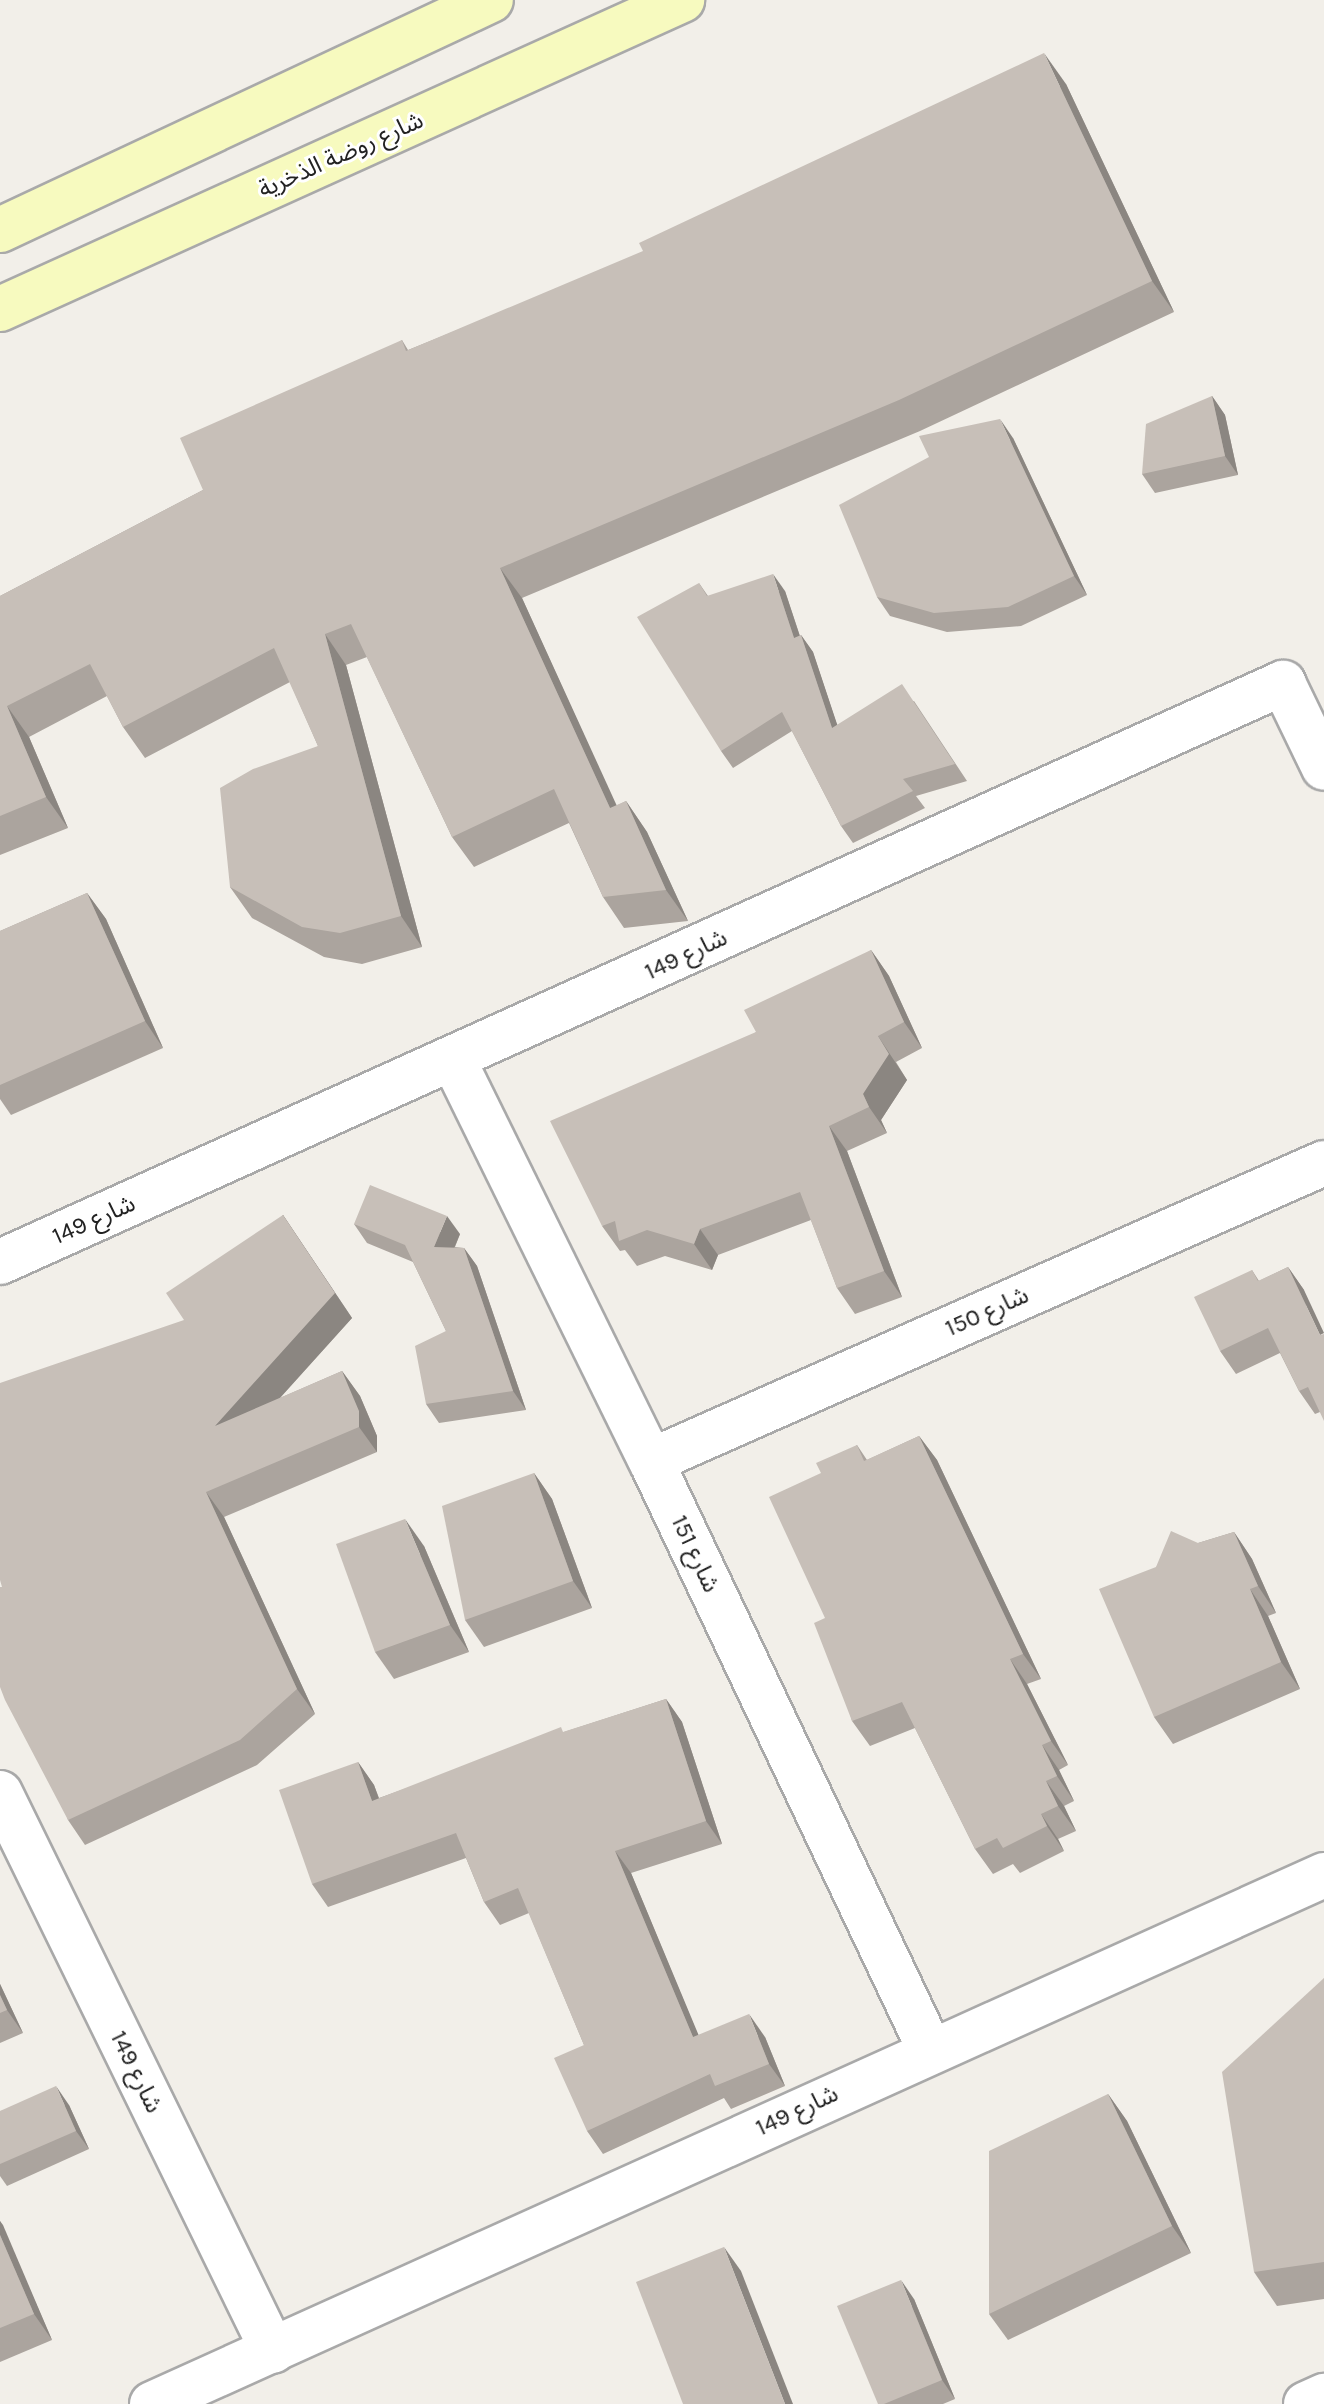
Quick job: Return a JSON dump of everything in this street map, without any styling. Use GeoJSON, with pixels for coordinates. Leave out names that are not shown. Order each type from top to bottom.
{"type":"FeatureCollection","features":[{"type":"Feature","properties":{"kind":"street"},"geometry":{"type":"LineString","coordinates":[[0,230],[491,0]]}},
{"type":"Feature","properties":{"kind":"street","name":"شارع روضة الذخرية"},"geometry":{"type":"LineString","coordinates":[[0,309],[682,0]]}},
{"type":"Feature","properties":{"kind":"street","name":"شارع 149"},"geometry":{"type":"LineString","coordinates":[[0,1262],[454,1061],[1283,683],[1324,768]]}},
{"type":"Feature","properties":{"kind":"street","name":"شارع 151"},"geometry":{"type":"LineString","coordinates":[[454,1061],[651,1461],[930,2050]]}},
{"type":"Feature","properties":{"kind":"street","name":"شارع 150"},"geometry":{"type":"LineString","coordinates":[[651,1461],[1324,1163]]}},
{"type":"Feature","properties":{"kind":"street","name":"شارع 149"},"geometry":{"type":"LineString","coordinates":[[0,1793],[273,2351]]}},
{"type":"Feature","properties":{"kind":"street","name":"شارع 149"},"geometry":{"type":"LineString","coordinates":[[152,2404],[930,2050],[1324,1875]]}},
{"type":"Feature","properties":{"kind":"street"},"geometry":{"type":"LineString","coordinates":[[1306,2404],[1324,2396]]}},
{"type":"Feature","properties":{"kind":"building"},"geometry":{"type":"Polygon","coordinates":[[[1044,53],[1152,281],[899,400],[500,568],[610,808],[626,801],[666,890],[603,897],[554,789],[452,837],[351,624],[325,634],[401,916],[340,933],[302,927],[230,887],[220,788],[253,769],[318,746],[274,648],[123,727],[90,664],[7,706],[46,797],[0,816],[0,596],[203,490],[180,438],[402,340],[406,351],[643,251],[639,243],[1044,53]]]}},
{"type":"Feature","properties":{"kind":"building"},"geometry":{"type":"Polygon","coordinates":[[[1212,396],[1225,456],[1142,474],[1146,424],[1212,396]]]}},
{"type":"Feature","properties":{"kind":"building"},"geometry":{"type":"Polygon","coordinates":[[[1000,419],[1074,576],[1008,607],[934,613],[877,597],[839,505],[929,457],[919,436],[1000,419]]]}},
{"type":"Feature","properties":{"kind":"building"},"geometry":{"type":"Polygon","coordinates":[[[773,574],[794,638],[801,635],[832,728],[902,684],[955,764],[903,779],[913,791],[841,826],[782,712],[721,751],[637,617],[699,583],[707,596],[773,574]]]}},
{"type":"Feature","properties":{"kind":"building"},"geometry":{"type":"Polygon","coordinates":[[[87,893],[145,1021],[0,1085],[0,931],[87,893]]]}},
{"type":"Feature","properties":{"kind":"building"},"geometry":{"type":"Polygon","coordinates":[[[871,950],[904,1022],[878,1036],[889,1054],[863,1094],[869,1107],[829,1126],[884,1271],[837,1288],[800,1192],[700,1229],[694,1244],[647,1230],[619,1241],[615,1221],[602,1226],[550,1121],[756,1032],[744,1010],[871,950]]]}},
{"type":"Feature","properties":{"kind":"building"},"geometry":{"type":"Polygon","coordinates":[[[370,1185],[447,1216],[434,1247],[464,1248],[513,1391],[426,1404],[415,1346],[446,1331],[405,1245],[354,1224],[370,1185]]]}},
{"type":"Feature","properties":{"kind":"building"},"geometry":{"type":"Polygon","coordinates":[[[283,1215],[335,1293],[215,1426],[342,1371],[359,1411],[359,1427],[206,1492],[297,1689],[240,1740],[68,1820],[0,1687],[0,1383],[184,1320],[166,1293],[283,1215]]]}},
{"type":"Feature","properties":{"kind":"building"},"geometry":{"type":"Polygon","coordinates":[[[1288,1267],[1320,1335],[1324,1334],[1324,1421],[1308,1387],[1299,1391],[1268,1328],[1220,1351],[1194,1297],[1252,1270],[1258,1281],[1288,1267]]]}},
{"type":"Feature","properties":{"kind":"building"},"geometry":{"type":"Polygon","coordinates":[[[919,1436],[1023,1654],[1010,1659],[1051,1741],[1042,1745],[1057,1776],[1046,1781],[1058,1806],[1041,1814],[1047,1826],[1003,1848],[997,1838],[975,1849],[902,1702],[852,1721],[814,1623],[825,1618],[769,1497],[821,1473],[816,1463],[857,1445],[864,1461],[919,1436]]]}},
{"type":"Feature","properties":{"kind":"building"},"geometry":{"type":"Polygon","coordinates":[[[534,1473],[573,1581],[465,1620],[442,1506],[534,1473]]]}},
{"type":"Feature","properties":{"kind":"building"},"geometry":{"type":"Polygon","coordinates":[[[405,1519],[450,1625],[375,1652],[336,1544],[405,1519]]]}},
{"type":"Feature","properties":{"kind":"building"},"geometry":{"type":"Polygon","coordinates":[[[1171,1531],[1198,1543],[1234,1532],[1258,1586],[1250,1589],[1281,1662],[1154,1717],[1099,1589],[1156,1567],[1171,1531]]]}},
{"type":"Feature","properties":{"kind":"building"},"geometry":{"type":"Polygon","coordinates":[[[666,1699],[706,1821],[615,1851],[693,2037],[749,2014],[769,2064],[715,2086],[710,2074],[587,2131],[554,2058],[584,2045],[518,1888],[484,1902],[456,1833],[312,1884],[279,1790],[358,1762],[372,1801],[561,1727],[563,1732],[666,1699]]]}},
{"type":"Feature","properties":{"kind":"building"},"geometry":{"type":"Polygon","coordinates":[[[1324,1978],[1324,2262],[1254,2272],[1222,2072],[1324,1978]]]}},
{"type":"Feature","properties":{"kind":"building"},"geometry":{"type":"Polygon","coordinates":[[[0,1995],[7,2010],[0,2013],[0,1995]]]}},
{"type":"Feature","properties":{"kind":"building"},"geometry":{"type":"Polygon","coordinates":[[[56,2086],[76,2131],[0,2164],[0,2111],[56,2086]]]}},
{"type":"Feature","properties":{"kind":"building"},"geometry":{"type":"Polygon","coordinates":[[[1108,2094],[1172,2226],[989,2314],[989,2151],[1108,2094]]]}},
{"type":"Feature","properties":{"kind":"building"},"geometry":{"type":"Polygon","coordinates":[[[0,2235],[34,2314],[0,2328],[0,2235]]]}},
{"type":"Feature","properties":{"kind":"building"},"geometry":{"type":"Polygon","coordinates":[[[724,2247],[785,2404],[683,2404],[636,2282],[724,2247]]]}},
{"type":"Feature","properties":{"kind":"building"},"geometry":{"type":"Polygon","coordinates":[[[901,2280],[942,2380],[878,2404],[837,2306],[901,2280]]]}}]}
